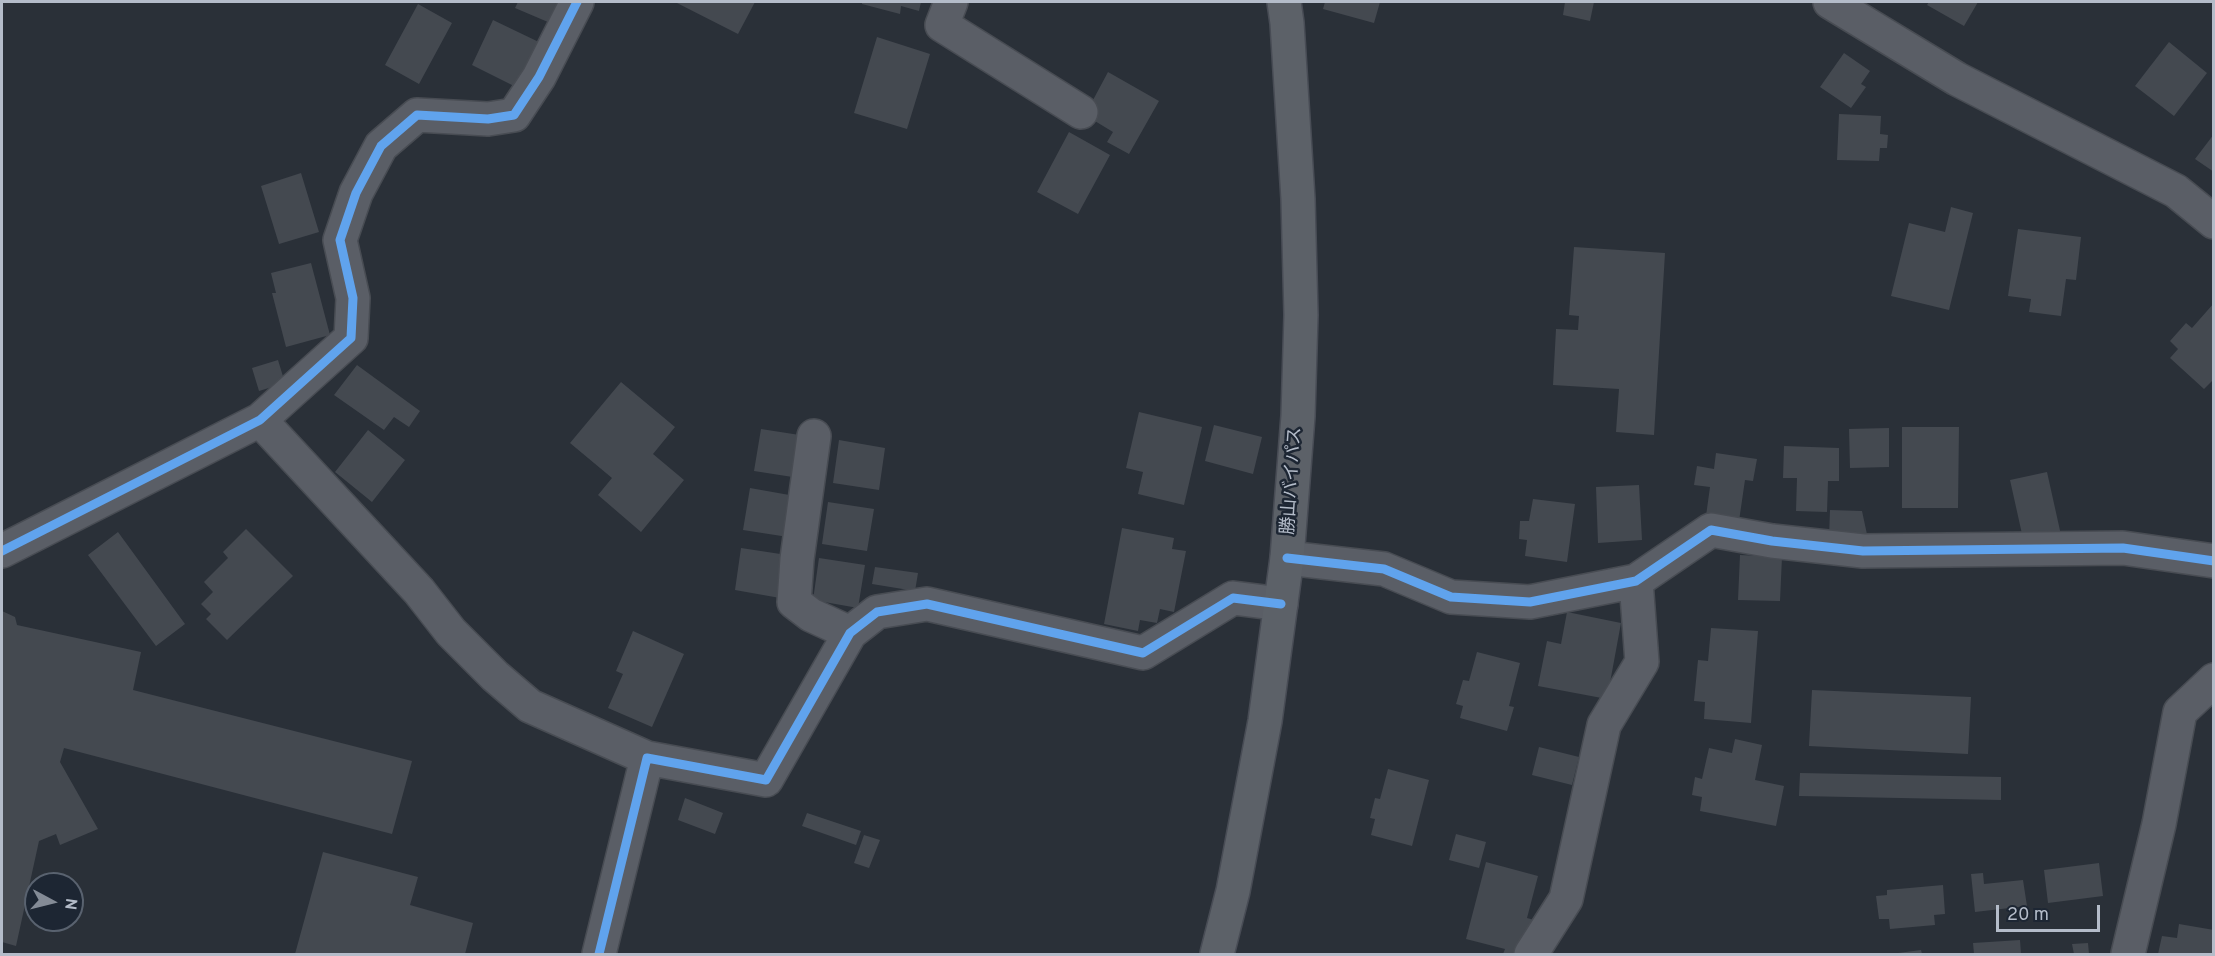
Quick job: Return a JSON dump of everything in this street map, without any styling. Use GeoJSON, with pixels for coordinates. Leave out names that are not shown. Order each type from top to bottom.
{"type":"FeatureCollection","features":[{"type":"Feature","properties":{"kind":"main road","name":"勝山バイパス"},"geometry":{"type":"LineString","coordinates":[[1217,954],[1233,891],[1265,721],[1287,558],[1298,416],[1301,315],[1297,188],[1284,2]]}},
{"type":"Feature","properties":{"kind":"street"},"geometry":{"type":"LineString","coordinates":[[2,551],[261,420],[351,338],[353,298],[340,240],[356,193],[381,146],[417,115],[488,119],[514,114],[538,77],[577,2]]}},
{"type":"Feature","properties":{"kind":"street"},"geometry":{"type":"LineString","coordinates":[[951,2],[942,25],[1081,112]]}},
{"type":"Feature","properties":{"kind":"street"},"geometry":{"type":"LineString","coordinates":[[1830,2],[1956,79],[2176,191],[2214,222]]}},
{"type":"Feature","properties":{"kind":"street"},"geometry":{"type":"LineString","coordinates":[[261,420],[419,591],[451,632],[495,676],[530,706],[647,758],[766,780],[850,633],[877,612],[927,604],[1143,653],[1233,598],[1281,604]]}},
{"type":"Feature","properties":{"kind":"street"},"geometry":{"type":"LineString","coordinates":[[814,436],[797,558],[794,602],[811,615],[850,633]]}},
{"type":"Feature","properties":{"kind":"street"},"geometry":{"type":"LineString","coordinates":[[1287,558],[1384,569],[1451,597],[1530,603],[1636,581],[1712,530],[1772,541],[1863,551],[2123,548],[2214,561]]}},
{"type":"Feature","properties":{"kind":"street"},"geometry":{"type":"LineString","coordinates":[[1531,954],[1566,898],[1604,725],[1642,662],[1636,581]]}},
{"type":"Feature","properties":{"kind":"street"},"geometry":{"type":"LineString","coordinates":[[2128,954],[2159,824],[2180,712],[2214,680]]}},
{"type":"Feature","properties":{"kind":"street"},"geometry":{"type":"LineString","coordinates":[[599,954],[647,758]]}},
{"type":"Feature","properties":{"kind":"building"},"geometry":{"type":"Polygon","coordinates":[[[518,2],[565,2],[555,25],[515,8],[518,2]]]}},
{"type":"Feature","properties":{"kind":"building"},"geometry":{"type":"Polygon","coordinates":[[[675,2],[755,2],[738,34],[675,2]]]}},
{"type":"Feature","properties":{"kind":"building"},"geometry":{"type":"Polygon","coordinates":[[[862,2],[921,2],[919,11],[901,6],[900,14],[862,4],[862,2]]]}},
{"type":"Feature","properties":{"kind":"building"},"geometry":{"type":"Polygon","coordinates":[[[1325,2],[1380,2],[1374,23],[1323,9],[1325,2]]]}},
{"type":"Feature","properties":{"kind":"building"},"geometry":{"type":"Polygon","coordinates":[[[1565,2],[1594,2],[1590,21],[1563,15],[1565,2]]]}},
{"type":"Feature","properties":{"kind":"building"},"geometry":{"type":"Polygon","coordinates":[[[1929,2],[1978,2],[1964,26],[1927,5],[1929,2]]]}},
{"type":"Feature","properties":{"kind":"building"},"geometry":{"type":"Polygon","coordinates":[[[418,4],[452,23],[419,84],[385,65],[418,4]]]}},
{"type":"Feature","properties":{"kind":"building"},"geometry":{"type":"Polygon","coordinates":[[[493,20],[543,44],[520,89],[472,65],[493,20]]]}},
{"type":"Feature","properties":{"kind":"building"},"geometry":{"type":"Polygon","coordinates":[[[877,37],[930,54],[907,129],[854,113],[877,37]]]}},
{"type":"Feature","properties":{"kind":"building"},"geometry":{"type":"Polygon","coordinates":[[[2169,42],[2207,73],[2174,116],[2135,86],[2169,42]]]}},
{"type":"Feature","properties":{"kind":"building"},"geometry":{"type":"Polygon","coordinates":[[[1844,53],[1870,71],[1861,84],[1866,87],[1851,108],[1820,87],[1844,53]]]}},
{"type":"Feature","properties":{"kind":"building"},"geometry":{"type":"Polygon","coordinates":[[[1108,72],[1159,101],[1129,154],[1107,142],[1113,132],[1085,115],[1108,72]]]}},
{"type":"Feature","properties":{"kind":"building"},"geometry":{"type":"Polygon","coordinates":[[[1839,114],[1881,116],[1880,134],[1888,135],[1887,148],[1880,148],[1879,161],[1837,160],[1839,114]]]}},
{"type":"Feature","properties":{"kind":"building"},"geometry":{"type":"Polygon","coordinates":[[[1069,132],[1110,155],[1078,214],[1037,192],[1069,132]]]}},
{"type":"Feature","properties":{"kind":"building"},"geometry":{"type":"Polygon","coordinates":[[[2214,134],[2214,172],[2195,159],[2214,134]]]}},
{"type":"Feature","properties":{"kind":"building"},"geometry":{"type":"Polygon","coordinates":[[[301,173],[319,232],[279,244],[261,186],[301,173]]]}},
{"type":"Feature","properties":{"kind":"building"},"geometry":{"type":"Polygon","coordinates":[[[1951,207],[1973,213],[1949,310],[1891,296],[1909,223],[1945,232],[1951,207]]]}},
{"type":"Feature","properties":{"kind":"building"},"geometry":{"type":"Polygon","coordinates":[[[2018,229],[2081,237],[2076,280],[2066,279],[2061,316],[2029,312],[2031,299],[2008,296],[2018,229]]]}},
{"type":"Feature","properties":{"kind":"building"},"geometry":{"type":"Polygon","coordinates":[[[1574,247],[1665,253],[1654,435],[1616,432],[1619,389],[1553,385],[1556,329],[1578,330],[1579,316],[1569,315],[1574,247]]]}},
{"type":"Feature","properties":{"kind":"building"},"geometry":{"type":"Polygon","coordinates":[[[311,263],[330,335],[286,347],[272,293],[276,293],[271,273],[311,263]]]}},
{"type":"Feature","properties":{"kind":"building"},"geometry":{"type":"Polygon","coordinates":[[[2214,303],[2214,379],[2204,389],[2170,358],[2178,349],[2170,341],[2186,323],[2192,328],[2214,303]]]}},
{"type":"Feature","properties":{"kind":"building"},"geometry":{"type":"Polygon","coordinates":[[[278,360],[285,383],[259,391],[252,368],[278,360]]]}},
{"type":"Feature","properties":{"kind":"building"},"geometry":{"type":"Polygon","coordinates":[[[357,365],[420,411],[409,427],[394,417],[384,430],[334,395],[357,365]]]}},
{"type":"Feature","properties":{"kind":"building"},"geometry":{"type":"Polygon","coordinates":[[[621,382],[675,427],[653,454],[684,480],[641,532],[598,495],[612,478],[570,443],[621,382]]]}},
{"type":"Feature","properties":{"kind":"building"},"geometry":{"type":"Polygon","coordinates":[[[1139,412],[1202,427],[1184,505],[1138,494],[1143,472],[1126,468],[1139,412]]]}},
{"type":"Feature","properties":{"kind":"building"},"geometry":{"type":"Polygon","coordinates":[[[1214,425],[1262,437],[1253,474],[1205,461],[1214,425]]]}},
{"type":"Feature","properties":{"kind":"building"},"geometry":{"type":"Polygon","coordinates":[[[1902,427],[1959,427],[1958,508],[1902,508],[1902,427]]]}},
{"type":"Feature","properties":{"kind":"building"},"geometry":{"type":"Polygon","coordinates":[[[1889,428],[1889,467],[1850,468],[1849,429],[1889,428]]]}},
{"type":"Feature","properties":{"kind":"building"},"geometry":{"type":"Polygon","coordinates":[[[761,429],[806,436],[799,478],[754,471],[761,429]]]}},
{"type":"Feature","properties":{"kind":"building"},"geometry":{"type":"Polygon","coordinates":[[[368,430],[405,460],[372,502],[335,472],[368,430]]]}},
{"type":"Feature","properties":{"kind":"building"},"geometry":{"type":"Polygon","coordinates":[[[839,440],[885,448],[879,490],[833,483],[839,440]]]}},
{"type":"Feature","properties":{"kind":"building"},"geometry":{"type":"Polygon","coordinates":[[[1784,446],[1839,448],[1839,481],[1828,481],[1827,512],[1796,511],[1797,478],[1783,478],[1784,446]]]}},
{"type":"Feature","properties":{"kind":"building"},"geometry":{"type":"Polygon","coordinates":[[[1716,453],[1757,459],[1753,481],[1745,480],[1739,521],[1706,516],[1710,487],[1694,485],[1697,466],[1714,469],[1716,453]]]}},
{"type":"Feature","properties":{"kind":"building"},"geometry":{"type":"Polygon","coordinates":[[[2047,472],[2061,535],[2024,543],[2010,480],[2047,472]]]}},
{"type":"Feature","properties":{"kind":"building"},"geometry":{"type":"Polygon","coordinates":[[[1639,485],[1642,540],[1598,543],[1596,487],[1639,485]]]}},
{"type":"Feature","properties":{"kind":"building"},"geometry":{"type":"Polygon","coordinates":[[[750,488],[795,496],[788,537],[743,530],[750,488]]]}},
{"type":"Feature","properties":{"kind":"building"},"geometry":{"type":"Polygon","coordinates":[[[1533,499],[1575,504],[1567,562],[1525,556],[1527,540],[1519,539],[1520,521],[1529,521],[1533,499]]]}},
{"type":"Feature","properties":{"kind":"building"},"geometry":{"type":"Polygon","coordinates":[[[828,502],[874,509],[867,551],[822,544],[828,502]]]}},
{"type":"Feature","properties":{"kind":"building"},"geometry":{"type":"Polygon","coordinates":[[[1830,510],[1862,511],[1868,539],[1829,538],[1830,510]]]}},
{"type":"Feature","properties":{"kind":"building"},"geometry":{"type":"Polygon","coordinates":[[[1122,528],[1174,538],[1172,549],[1186,551],[1174,612],[1160,609],[1157,623],[1140,620],[1138,631],[1104,624],[1122,528]]]}},
{"type":"Feature","properties":{"kind":"building"},"geometry":{"type":"Polygon","coordinates":[[[246,529],[293,576],[227,640],[206,619],[211,614],[201,604],[213,592],[204,582],[228,558],[223,552],[246,529]]]}},
{"type":"Feature","properties":{"kind":"building"},"geometry":{"type":"Polygon","coordinates":[[[118,532],[185,624],[156,646],[88,555],[118,532]]]}},
{"type":"Feature","properties":{"kind":"building"},"geometry":{"type":"Polygon","coordinates":[[[741,548],[787,555],[780,598],[735,590],[741,548]]]}},
{"type":"Feature","properties":{"kind":"building"},"geometry":{"type":"Polygon","coordinates":[[[1740,555],[1782,557],[1780,601],[1738,600],[1740,555]]]}},
{"type":"Feature","properties":{"kind":"building"},"geometry":{"type":"Polygon","coordinates":[[[819,558],[865,565],[858,608],[813,600],[819,558]]]}},
{"type":"Feature","properties":{"kind":"building"},"geometry":{"type":"Polygon","coordinates":[[[875,567],[918,573],[915,591],[872,584],[875,567]]]}},
{"type":"Feature","properties":{"kind":"building"},"geometry":{"type":"Polygon","coordinates":[[[2,611],[15,617],[17,625],[141,652],[133,690],[412,761],[392,834],[64,748],[60,762],[98,829],[60,845],[56,834],[39,841],[32,872],[24,872],[24,909],[16,946],[2,942],[2,611]]]}},
{"type":"Feature","properties":{"kind":"building"},"geometry":{"type":"Polygon","coordinates":[[[1567,612],[1621,623],[1607,699],[1538,686],[1547,641],[1561,644],[1567,612]]]}},
{"type":"Feature","properties":{"kind":"building"},"geometry":{"type":"Polygon","coordinates":[[[1711,628],[1758,631],[1751,723],[1704,719],[1705,702],[1694,701],[1698,660],[1708,661],[1711,628]]]}},
{"type":"Feature","properties":{"kind":"building"},"geometry":{"type":"Polygon","coordinates":[[[633,631],[684,654],[652,727],[608,708],[623,674],[616,671],[633,631]]]}},
{"type":"Feature","properties":{"kind":"building"},"geometry":{"type":"Polygon","coordinates":[[[1477,652],[1520,663],[1509,706],[1514,707],[1507,731],[1460,718],[1463,706],[1456,704],[1463,680],[1469,681],[1477,652]]]}},
{"type":"Feature","properties":{"kind":"building"},"geometry":{"type":"Polygon","coordinates":[[[1812,690],[1971,697],[1968,754],[1809,746],[1812,690]]]}},
{"type":"Feature","properties":{"kind":"building"},"geometry":{"type":"Polygon","coordinates":[[[1735,739],[1762,745],[1755,780],[1784,786],[1776,826],[1700,811],[1702,797],[1692,795],[1695,777],[1702,779],[1709,748],[1732,753],[1735,739]]]}},
{"type":"Feature","properties":{"kind":"building"},"geometry":{"type":"Polygon","coordinates":[[[1539,747],[1579,757],[1572,785],[1532,775],[1539,747]]]}},
{"type":"Feature","properties":{"kind":"building"},"geometry":{"type":"Polygon","coordinates":[[[1388,769],[1429,780],[1412,846],[1371,835],[1375,819],[1370,818],[1375,798],[1380,799],[1388,769]]]}},
{"type":"Feature","properties":{"kind":"building"},"geometry":{"type":"Polygon","coordinates":[[[1800,773],[2001,777],[2001,800],[1799,796],[1800,773]]]}},
{"type":"Feature","properties":{"kind":"building"},"geometry":{"type":"Polygon","coordinates":[[[685,798],[723,813],[715,834],[678,820],[685,798]]]}},
{"type":"Feature","properties":{"kind":"building"},"geometry":{"type":"Polygon","coordinates":[[[807,813],[861,831],[856,845],[802,826],[807,813]]]}},
{"type":"Feature","properties":{"kind":"building"},"geometry":{"type":"Polygon","coordinates":[[[1456,834],[1486,842],[1479,868],[1449,860],[1456,834]]]}},
{"type":"Feature","properties":{"kind":"building"},"geometry":{"type":"Polygon","coordinates":[[[864,835],[880,840],[869,868],[854,863],[864,835]]]}},
{"type":"Feature","properties":{"kind":"building"},"geometry":{"type":"Polygon","coordinates":[[[323,852],[418,877],[410,905],[473,923],[465,954],[295,954],[323,852]]]}},
{"type":"Feature","properties":{"kind":"building"},"geometry":{"type":"Polygon","coordinates":[[[1486,862],[1538,876],[1527,918],[1534,920],[1516,954],[1503,954],[1505,949],[1466,939],[1486,862]]]}},
{"type":"Feature","properties":{"kind":"building"},"geometry":{"type":"Polygon","coordinates":[[[2099,863],[2103,896],[2048,903],[2044,870],[2099,863]]]}},
{"type":"Feature","properties":{"kind":"building"},"geometry":{"type":"Polygon","coordinates":[[[1983,873],[1984,884],[2023,880],[2027,906],[1975,912],[1971,874],[1983,873]]]}},
{"type":"Feature","properties":{"kind":"building"},"geometry":{"type":"Polygon","coordinates":[[[1943,885],[1945,914],[1934,915],[1935,925],[1890,929],[1889,919],[1879,919],[1876,896],[1887,895],[1887,890],[1943,885]]]}},
{"type":"Feature","properties":{"kind":"building"},"geometry":{"type":"Polygon","coordinates":[[[2179,924],[2214,930],[2214,954],[2158,954],[2162,936],[2177,938],[2179,924]]]}},
{"type":"Feature","properties":{"kind":"building"},"geometry":{"type":"Polygon","coordinates":[[[2020,940],[2021,954],[1974,954],[1973,943],[2020,940]]]}},
{"type":"Feature","properties":{"kind":"building"},"geometry":{"type":"Polygon","coordinates":[[[2088,943],[2089,954],[2074,954],[2072,944],[2088,943]]]}},
{"type":"Feature","properties":{"kind":"building"},"geometry":{"type":"Polygon","coordinates":[[[1921,950],[1922,954],[1898,954],[1898,953],[1921,950]]]}},
{"type":"Feature","properties":{"kind":"cycle path"},"geometry":{"type":"LineString","coordinates":[[2,551],[260,420],[351,338],[353,298],[340,240],[356,193],[381,146],[417,115],[488,119],[514,115],[539,77],[577,2]]}},
{"type":"Feature","properties":{"kind":"cycle path"},"geometry":{"type":"LineString","coordinates":[[1287,558],[1384,569],[1451,597],[1530,602],[1636,581],[1711,530],[1772,541],[1863,551],[2123,548],[2214,561]]}},
{"type":"Feature","properties":{"kind":"cycle path"},"geometry":{"type":"LineString","coordinates":[[599,954],[647,758],[766,780],[850,633],[877,612],[927,604],[1143,653],[1233,598],[1281,604]]}}]}
